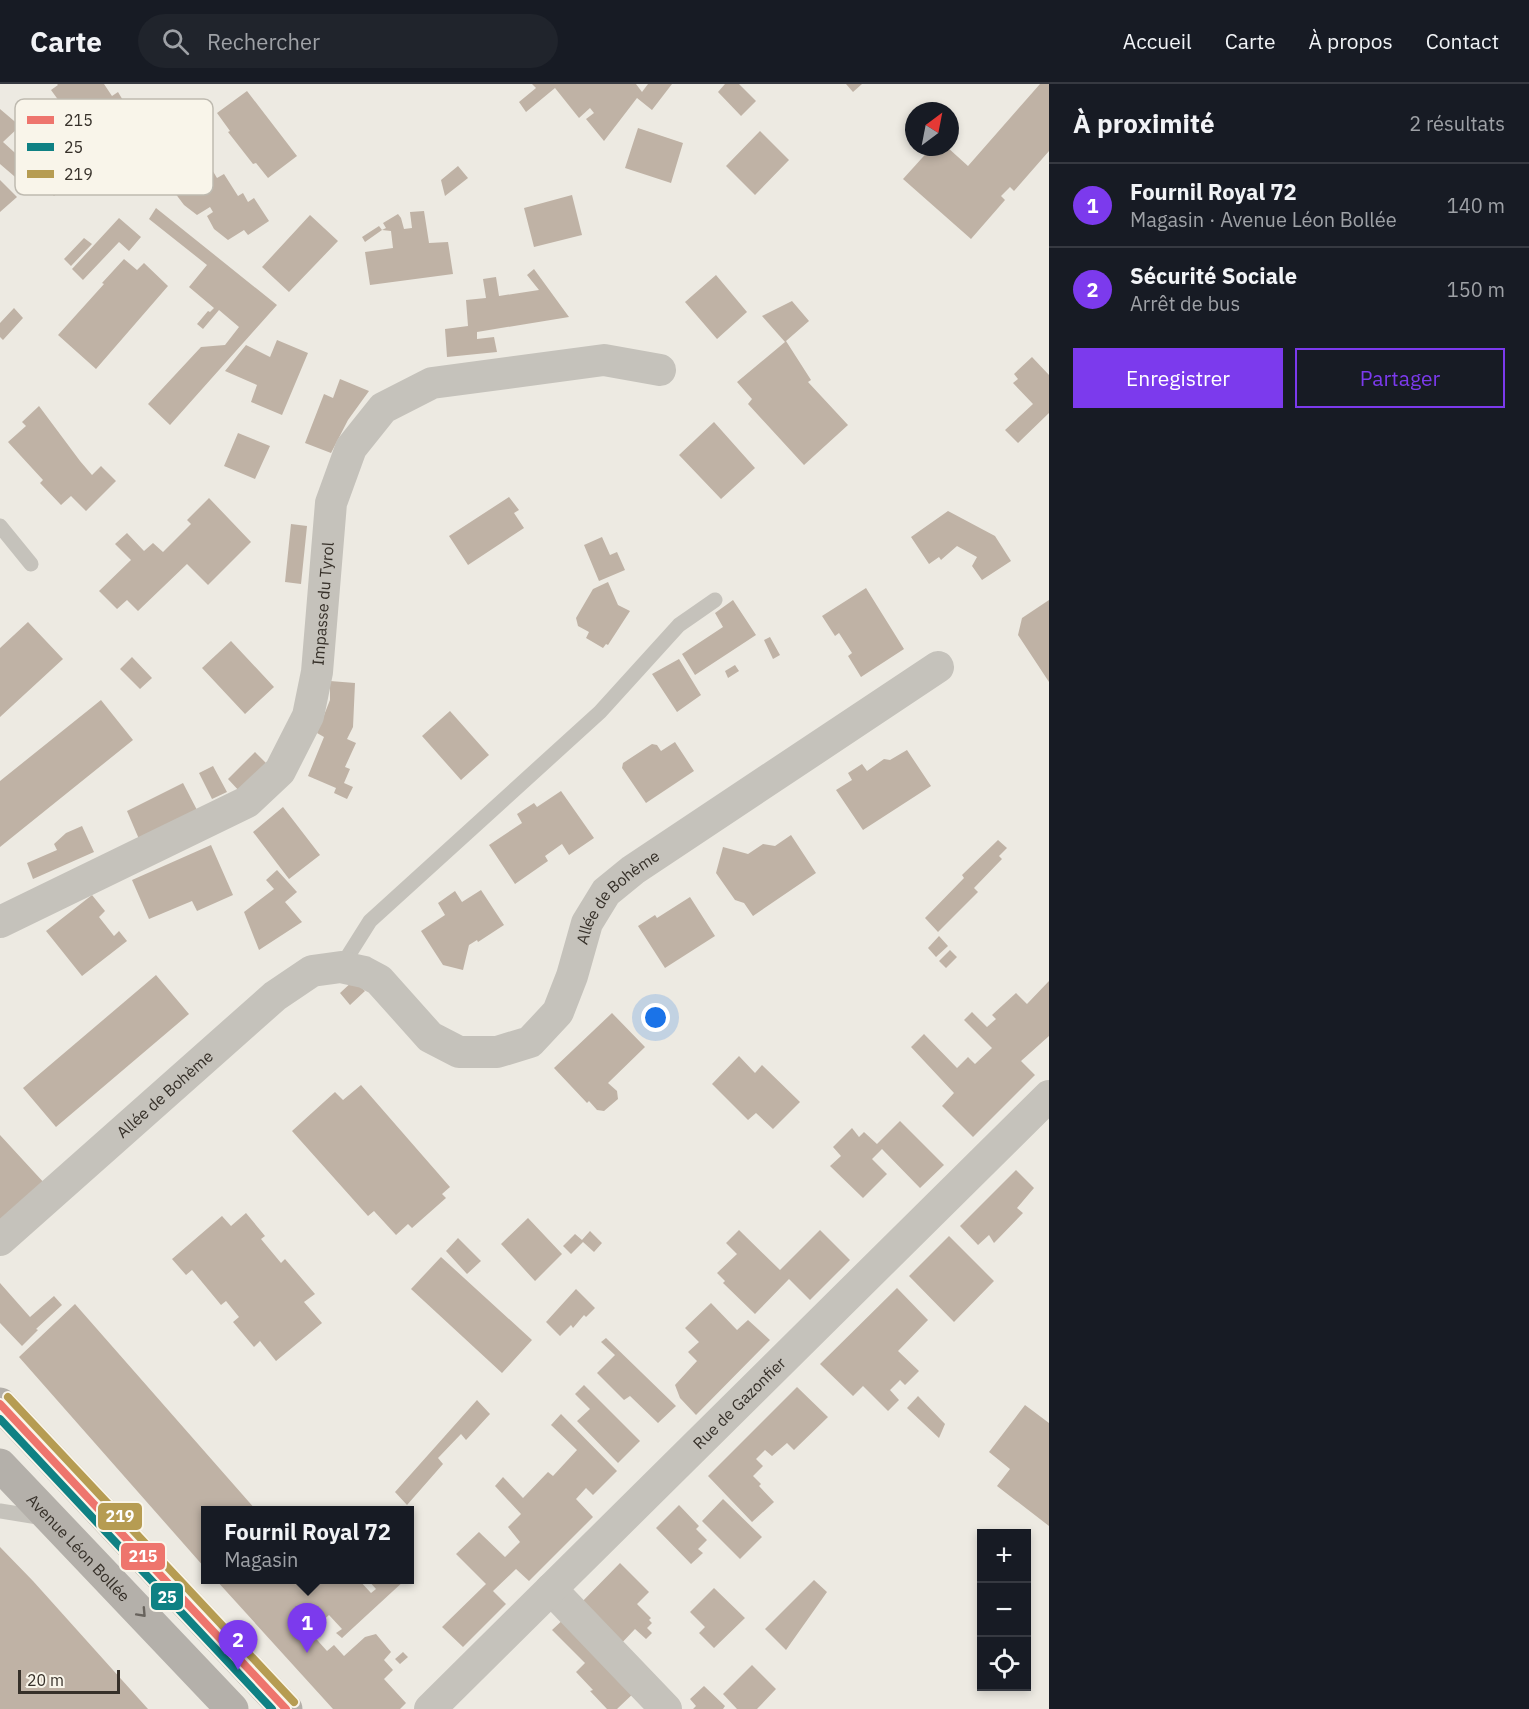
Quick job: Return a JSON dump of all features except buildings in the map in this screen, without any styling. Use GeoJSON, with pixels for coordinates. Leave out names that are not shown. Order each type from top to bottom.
{"type":"FeatureCollection","features":[{"type":"Feature","properties":{"kind":"main road"},"geometry":{"type":"LineString","coordinates":[[0,1404],[286,1709]]}},
{"type":"Feature","properties":{"kind":"main road","name":"Avenue Léon Bollée"},"geometry":{"type":"LineString","coordinates":[[0,1465],[232,1709]]}},
{"type":"Feature","properties":{"kind":"street","name":"Impasse du Tyrol"},"geometry":{"type":"LineString","coordinates":[[0,922],[247,802],[280,771],[308,716],[317,672],[332,503],[351,448],[383,408],[432,383],[604,360],[660,370]]}},
{"type":"Feature","properties":{"kind":"street","name":"Allée de Bohème"},"geometry":{"type":"LineString","coordinates":[[0,1240],[275,996],[312,971],[341,967],[364,972],[379,980],[430,1037],[459,1052],[497,1052],[530,1042],[558,1012],[572,976],[587,923],[606,892],[633,870],[938,667]]}},
{"type":"Feature","properties":{"kind":"street","name":"Rue de Gazonfier"},"geometry":{"type":"LineString","coordinates":[[430,1709],[1049,1096]]}},
{"type":"Feature","properties":{"kind":"street"},"geometry":{"type":"LineString","coordinates":[[551,1589],[666,1709]]}},
{"type":"Feature","properties":{"kind":"lane"},"geometry":{"type":"LineString","coordinates":[[0,526],[31,564]]}},
{"type":"Feature","properties":{"kind":"lane"},"geometry":{"type":"LineString","coordinates":[[341,967],[370,921],[600,712],[679,626],[715,600]]}},
{"type":"Feature","properties":{"kind":"lane"},"geometry":{"type":"LineString","coordinates":[[0,1511],[53,1520]]}},
{"type":"Feature","properties":{"kind":"transit line","name":"219"},"geometry":{"type":"LineString","coordinates":[[8,1397],[294,1702]]}},
{"type":"Feature","properties":{"kind":"transit line","name":"215"},"geometry":{"type":"LineString","coordinates":[[0,1404],[286,1709]]}},
{"type":"Feature","properties":{"kind":"transit line","name":"25"},"geometry":{"type":"LineString","coordinates":[[0,1419],[272,1709]]}},
{"type":"Feature","properties":{"kind":"place","name":"Fournil Royal 72"},"geometry":{"type":"Point","coordinates":[307,1653]}},
{"type":"Feature","properties":{"kind":"place","name":"Sécurité Sociale"},"geometry":{"type":"Point","coordinates":[238,1670]}}]}
